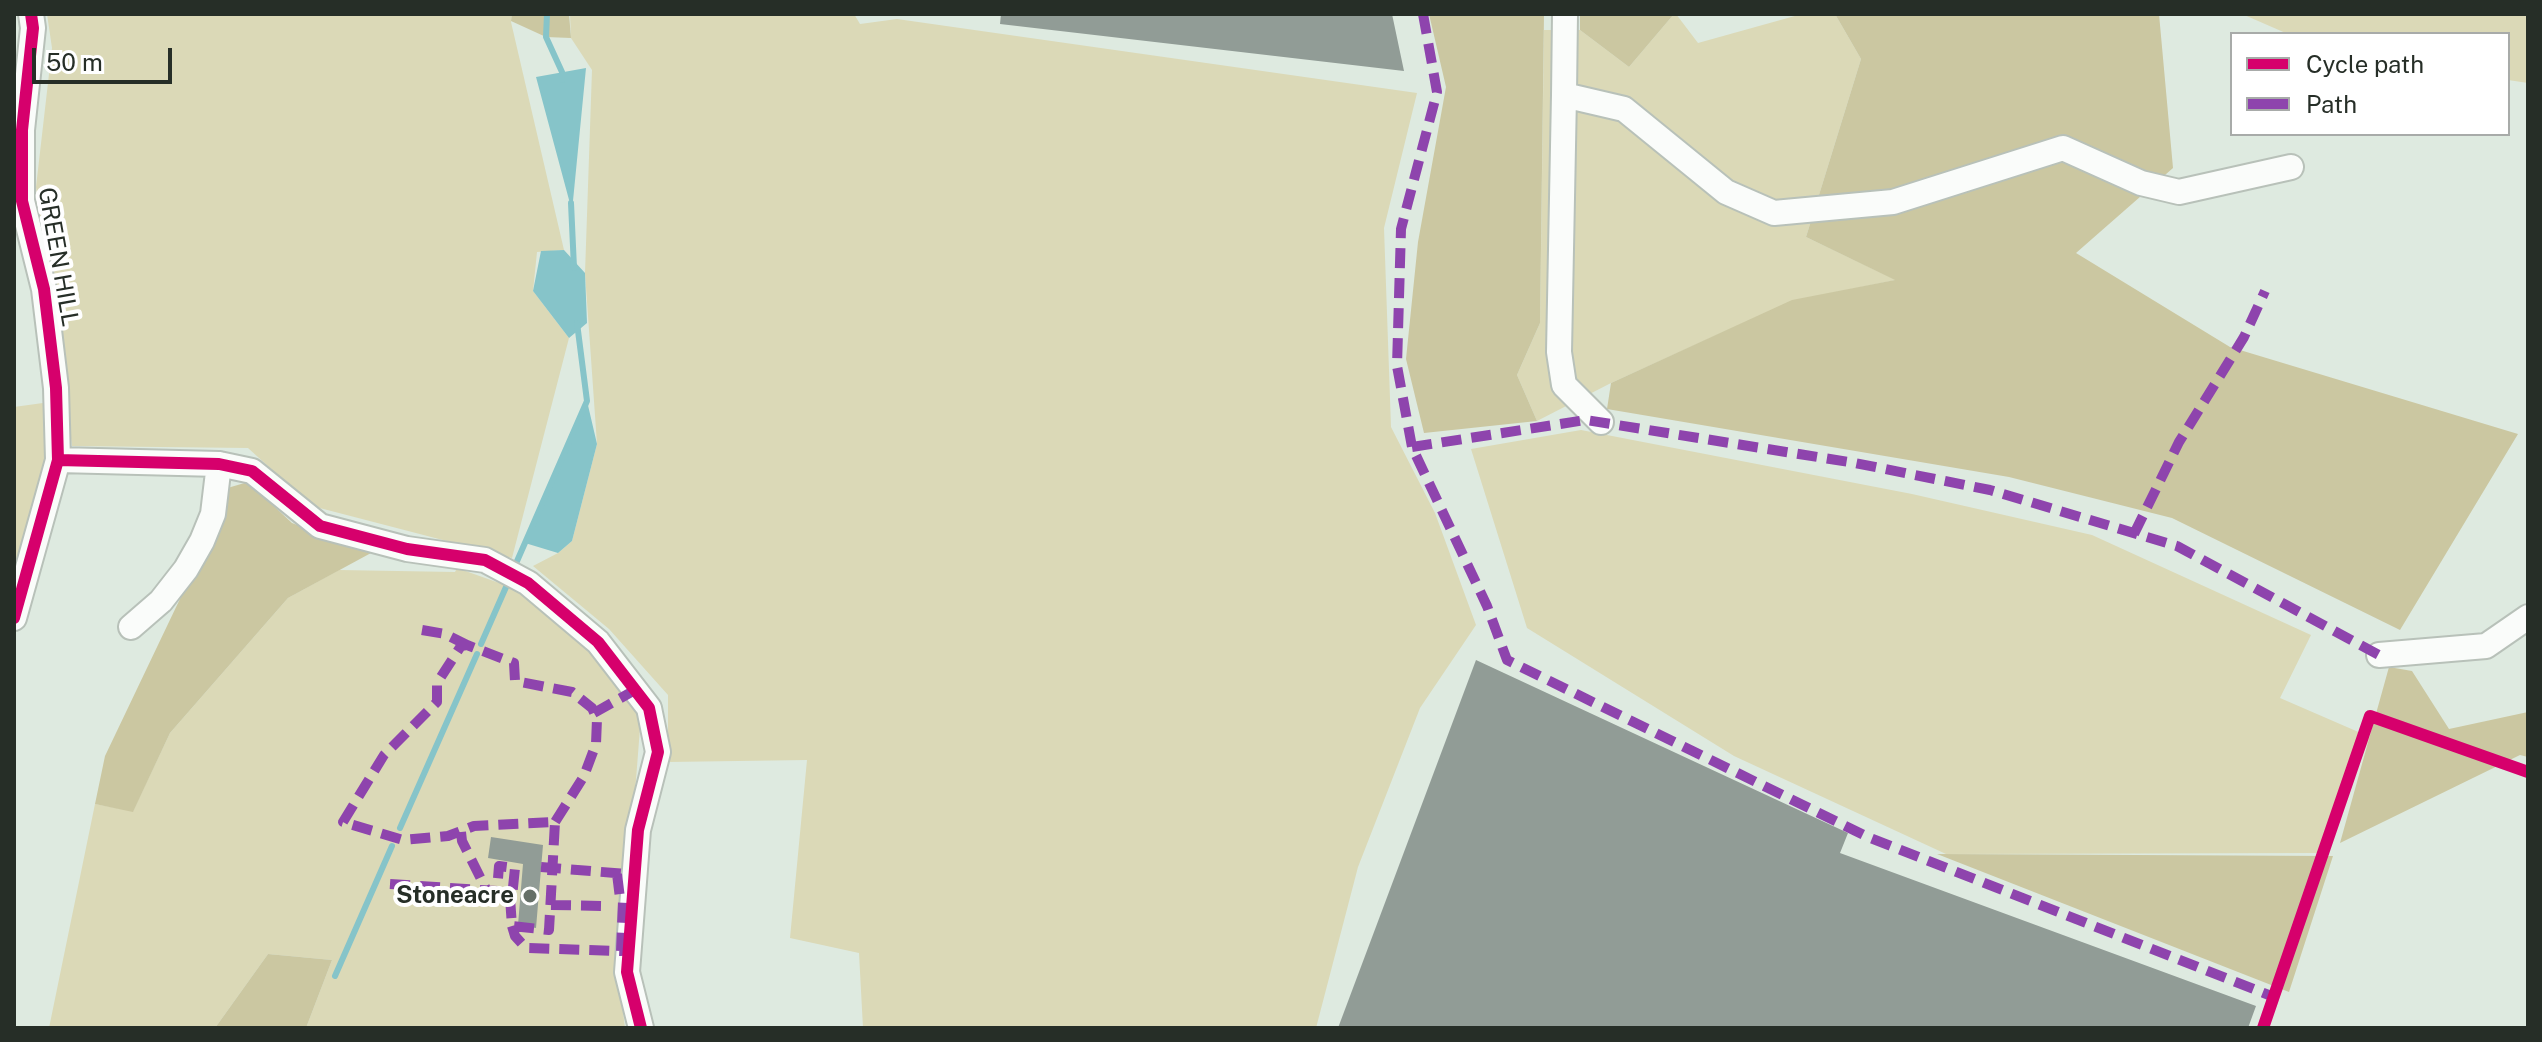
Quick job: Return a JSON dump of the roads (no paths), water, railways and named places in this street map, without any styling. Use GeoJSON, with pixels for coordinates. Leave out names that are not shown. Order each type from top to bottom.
{"type":"FeatureCollection","features":[{"type":"Feature","properties":{"kind":"street","name":"GREEN HILL"},"geometry":{"type":"LineString","coordinates":[[14,618],[58,460],[56,388],[44,289],[22,201],[18,130],[33,28],[31,14]]}},
{"type":"Feature","properties":{"kind":"street"},"geometry":{"type":"LineString","coordinates":[[1565,14],[1559,352],[1564,385],[1601,422]]}},
{"type":"Feature","properties":{"kind":"street"},"geometry":{"type":"LineString","coordinates":[[1564,95],[1624,109],[1726,192],[1774,213],[1893,202],[2063,148],[2141,183],[2179,192],[2291,167]]}},
{"type":"Feature","properties":{"kind":"street"},"geometry":{"type":"LineString","coordinates":[[58,460],[219,464],[252,471],[320,526],[407,549],[485,560],[519,578],[598,642],[649,708],[658,752],[638,830],[627,972],[641,1028]]}},
{"type":"Feature","properties":{"kind":"street"},"geometry":{"type":"LineString","coordinates":[[131,627],[161,601],[186,569],[202,541],[213,514],[219,464]]}},
{"type":"Feature","properties":{"kind":"street"},"geometry":{"type":"LineString","coordinates":[[2379,655],[2486,646],[2528,617]]}},
{"type":"Feature","properties":{"kind":"water"},"geometry":{"type":"Polygon","coordinates":[[[586,68],[572,211],[536,77],[586,68]]]}},
{"type":"Feature","properties":{"kind":"water"},"geometry":{"type":"Polygon","coordinates":[[[564,250],[585,273],[587,323],[569,338],[533,291],[541,251],[564,250]]]}},
{"type":"Feature","properties":{"kind":"water"},"geometry":{"type":"Polygon","coordinates":[[[587,401],[597,444],[572,541],[558,553],[525,543],[587,401]]]}},
{"type":"Feature","properties":{"kind":"waterway"},"geometry":{"type":"LineString","coordinates":[[547,14],[546,37],[562,72],[562,80]]}},
{"type":"Feature","properties":{"kind":"waterway"},"geometry":{"type":"LineString","coordinates":[[571,203],[574,268]]}},
{"type":"Feature","properties":{"kind":"waterway"},"geometry":{"type":"LineString","coordinates":[[514,568],[587,401],[577,323]]}},
{"type":"Feature","properties":{"kind":"waterway"},"geometry":{"type":"LineString","coordinates":[[481,644],[510,578]]}},
{"type":"Feature","properties":{"kind":"waterway"},"geometry":{"type":"LineString","coordinates":[[400,828],[477,654]]}},
{"type":"Feature","properties":{"kind":"waterway"},"geometry":{"type":"LineString","coordinates":[[335,976],[392,846]]}},
{"type":"Feature","properties":{"kind":"place","name":"Stoneacre"},"geometry":{"type":"Point","coordinates":[530,896]}}]}
